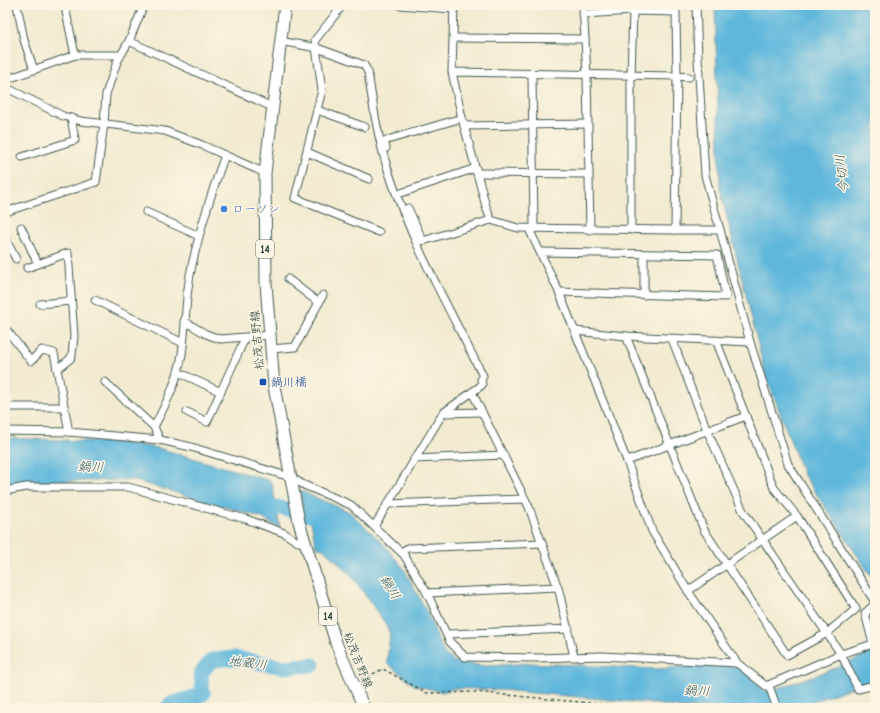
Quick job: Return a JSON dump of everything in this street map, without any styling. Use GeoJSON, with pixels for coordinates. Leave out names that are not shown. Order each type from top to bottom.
{"type":"FeatureCollection","features":[{"type":"Feature","properties":{"kind":"main road","name":"松茂吉野線"},"geometry":{"type":"LineString","coordinates":[[283,6],[265,173],[266,284],[274,386],[292,492],[299,522],[336,643],[364,708]]}},
{"type":"Feature","properties":{"kind":"street"},"geometry":{"type":"LineString","coordinates":[[17,5],[24,40],[34,70]]}},
{"type":"Feature","properties":{"kind":"street"},"geometry":{"type":"LineString","coordinates":[[66,5],[66,12],[76,55]]}},
{"type":"Feature","properties":{"kind":"street"},"geometry":{"type":"LineString","coordinates":[[5,212],[96,182],[104,124],[106,94],[120,55],[129,41],[144,5]]}},
{"type":"Feature","properties":{"kind":"street"},"geometry":{"type":"LineString","coordinates":[[343,5],[316,40],[322,90],[295,198],[379,232]]}},
{"type":"Feature","properties":{"kind":"street"},"geometry":{"type":"LineString","coordinates":[[399,5],[454,7],[452,72],[464,126],[491,220]]}},
{"type":"Feature","properties":{"kind":"street"},"geometry":{"type":"LineString","coordinates":[[583,5],[587,76],[590,230]]}},
{"type":"Feature","properties":{"kind":"street"},"geometry":{"type":"LineString","coordinates":[[532,74],[532,229],[627,461],[652,531],[688,591],[737,663],[766,686],[770,687],[843,657],[873,644],[865,613],[875,603],[788,464],[750,342],[706,175],[696,5]]}},
{"type":"Feature","properties":{"kind":"street"},"geometry":{"type":"LineString","coordinates":[[583,14],[633,11],[676,12],[677,76],[675,230]]}},
{"type":"Feature","properties":{"kind":"street"},"geometry":{"type":"LineString","coordinates":[[631,230],[631,76],[633,11]]}},
{"type":"Feature","properties":{"kind":"street"},"geometry":{"type":"LineString","coordinates":[[454,38],[585,39]]}},
{"type":"Feature","properties":{"kind":"street"},"geometry":{"type":"LineString","coordinates":[[129,41],[272,107]]}},
{"type":"Feature","properties":{"kind":"street"},"geometry":{"type":"LineString","coordinates":[[280,41],[317,48],[364,65],[368,72],[375,122],[389,173],[419,248],[483,376],[481,380],[482,385],[443,412],[374,525]]}},
{"type":"Feature","properties":{"kind":"street"},"geometry":{"type":"LineString","coordinates":[[5,80],[76,55],[120,55]]}},
{"type":"Feature","properties":{"kind":"street"},"geometry":{"type":"LineString","coordinates":[[452,72],[689,77]]}},
{"type":"Feature","properties":{"kind":"street"},"geometry":{"type":"LineString","coordinates":[[5,87],[63,116],[104,124],[165,131],[265,173]]}},
{"type":"Feature","properties":{"kind":"street"},"geometry":{"type":"LineString","coordinates":[[317,110],[365,127]]}},
{"type":"Feature","properties":{"kind":"street"},"geometry":{"type":"LineString","coordinates":[[22,157],[75,140],[71,118]]}},
{"type":"Feature","properties":{"kind":"street"},"geometry":{"type":"LineString","coordinates":[[462,118],[384,141],[401,193],[423,241],[491,220],[518,228],[532,229],[720,230]]}},
{"type":"Feature","properties":{"kind":"street"},"geometry":{"type":"LineString","coordinates":[[464,126],[588,124]]}},
{"type":"Feature","properties":{"kind":"street"},"geometry":{"type":"LineString","coordinates":[[306,152],[369,179]]}},
{"type":"Feature","properties":{"kind":"street"},"geometry":{"type":"LineString","coordinates":[[154,427],[178,372],[183,343],[189,280],[199,236],[225,155]]}},
{"type":"Feature","properties":{"kind":"street"},"geometry":{"type":"LineString","coordinates":[[401,193],[476,171],[532,174],[589,174]]}},
{"type":"Feature","properties":{"kind":"street"},"geometry":{"type":"LineString","coordinates":[[146,212],[199,236]]}},
{"type":"Feature","properties":{"kind":"street"},"geometry":{"type":"LineString","coordinates":[[21,227],[38,264]]}},
{"type":"Feature","properties":{"kind":"street"},"geometry":{"type":"LineString","coordinates":[[5,238],[16,259]]}},
{"type":"Feature","properties":{"kind":"street"},"geometry":{"type":"LineString","coordinates":[[541,252],[717,255],[726,297],[559,292]]}},
{"type":"Feature","properties":{"kind":"street"},"geometry":{"type":"LineString","coordinates":[[27,268],[68,254],[74,336],[72,355],[70,359],[57,369]]}},
{"type":"Feature","properties":{"kind":"street"},"geometry":{"type":"LineString","coordinates":[[644,254],[644,294]]}},
{"type":"Feature","properties":{"kind":"street"},"geometry":{"type":"LineString","coordinates":[[288,279],[319,303]]}},
{"type":"Feature","properties":{"kind":"street"},"geometry":{"type":"LineString","coordinates":[[271,349],[295,347],[323,295]]}},
{"type":"Feature","properties":{"kind":"street"},"geometry":{"type":"LineString","coordinates":[[95,300],[183,343]]}},
{"type":"Feature","properties":{"kind":"street"},"geometry":{"type":"LineString","coordinates":[[40,304],[71,301]]}},
{"type":"Feature","properties":{"kind":"street"},"geometry":{"type":"LineString","coordinates":[[184,321],[206,334],[220,339],[270,335]]}},
{"type":"Feature","properties":{"kind":"street"},"geometry":{"type":"LineString","coordinates":[[5,328],[31,362],[42,350],[54,353],[69,432]]}},
{"type":"Feature","properties":{"kind":"street"},"geometry":{"type":"LineString","coordinates":[[575,331],[672,339],[750,342]]}},
{"type":"Feature","properties":{"kind":"street"},"geometry":{"type":"LineString","coordinates":[[626,336],[671,444],[704,530],[787,655],[826,633],[856,609],[797,516],[774,488],[716,340]]}},
{"type":"Feature","properties":{"kind":"street"},"geometry":{"type":"LineString","coordinates":[[186,412],[207,422],[245,338]]}},
{"type":"Feature","properties":{"kind":"street"},"geometry":{"type":"LineString","coordinates":[[672,339],[707,430],[743,511],[843,657],[858,689],[875,685]]}},
{"type":"Feature","properties":{"kind":"street"},"geometry":{"type":"LineString","coordinates":[[178,372],[220,392]]}},
{"type":"Feature","properties":{"kind":"street"},"geometry":{"type":"LineString","coordinates":[[105,382],[154,427],[160,440]]}},
{"type":"Feature","properties":{"kind":"street"},"geometry":{"type":"LineString","coordinates":[[472,392],[525,499],[542,543],[569,629],[574,657]]}},
{"type":"Feature","properties":{"kind":"street"},"geometry":{"type":"LineString","coordinates":[[5,407],[64,407]]}},
{"type":"Feature","properties":{"kind":"street"},"geometry":{"type":"LineString","coordinates":[[443,412],[482,412]]}},
{"type":"Feature","properties":{"kind":"street"},"geometry":{"type":"LineString","coordinates":[[627,461],[746,416]]}},
{"type":"Feature","properties":{"kind":"street"},"geometry":{"type":"LineString","coordinates":[[5,431],[69,432],[160,440],[191,447],[290,477],[304,485],[346,502],[374,525],[401,552],[427,593],[450,642],[465,657],[602,656],[737,663]]}},
{"type":"Feature","properties":{"kind":"street"},"geometry":{"type":"LineString","coordinates":[[414,459],[504,455]]}},
{"type":"Feature","properties":{"kind":"street"},"geometry":{"type":"LineString","coordinates":[[5,491],[26,487],[128,487],[246,519],[284,533],[298,542],[305,542]]}},
{"type":"Feature","properties":{"kind":"street"},"geometry":{"type":"LineString","coordinates":[[388,504],[525,499]]}},
{"type":"Feature","properties":{"kind":"street"},"geometry":{"type":"LineString","coordinates":[[688,591],[797,516]]}},
{"type":"Feature","properties":{"kind":"street"},"geometry":{"type":"LineString","coordinates":[[401,552],[408,548],[542,543]]}},
{"type":"Feature","properties":{"kind":"street"},"geometry":{"type":"LineString","coordinates":[[427,593],[557,587]]}},
{"type":"Feature","properties":{"kind":"street"},"geometry":{"type":"LineString","coordinates":[[447,634],[569,629]]}},
{"type":"Feature","properties":{"kind":"street"},"geometry":{"type":"LineString","coordinates":[[770,687],[777,708]]}},
{"type":"Feature","properties":{"kind":"path"},"geometry":{"type":"LineString","coordinates":[[354,684],[383,669],[427,693],[476,692],[641,708]]}},
{"type":"Feature","properties":{"kind":"water","name":"今切川"},"geometry":{"type":"Polygon","coordinates":[[[715,5],[875,5],[875,582],[803,474],[765,373],[720,189],[715,5]]]}},
{"type":"Feature","properties":{"kind":"water"},"geometry":{"type":"Polygon","coordinates":[[[5,438],[114,442],[158,448],[268,480],[272,483],[280,528],[260,517],[132,480],[22,482],[5,485],[5,438]]]}},
{"type":"Feature","properties":{"kind":"water"},"geometry":{"type":"Polygon","coordinates":[[[300,491],[348,511],[382,542],[404,569],[427,612],[444,653],[455,662],[486,666],[531,663],[658,669],[699,665],[741,667],[764,691],[767,692],[830,670],[875,651],[875,679],[795,708],[682,708],[657,704],[501,690],[453,688],[443,692],[414,685],[387,663],[390,634],[385,623],[352,576],[326,551],[316,546],[311,522],[304,519],[300,491]]]}},
{"type":"Feature","properties":{"kind":"waterway","name":"鍋川"},"geometry":{"type":"LineString","coordinates":[[257,504],[302,512],[310,515]]}},
{"type":"Feature","properties":{"kind":"waterway","name":"地蔵川"},"geometry":{"type":"LineString","coordinates":[[167,708],[171,704],[203,694],[201,673],[212,660],[234,658],[284,667],[313,665]]}},
{"type":"Feature","properties":{"kind":"place","name":"ローソン"},"geometry":{"type":"Point","coordinates":[224,209]}},
{"type":"Feature","properties":{"kind":"place","name":"鍋川橋"},"geometry":{"type":"Point","coordinates":[263,382]}}]}
